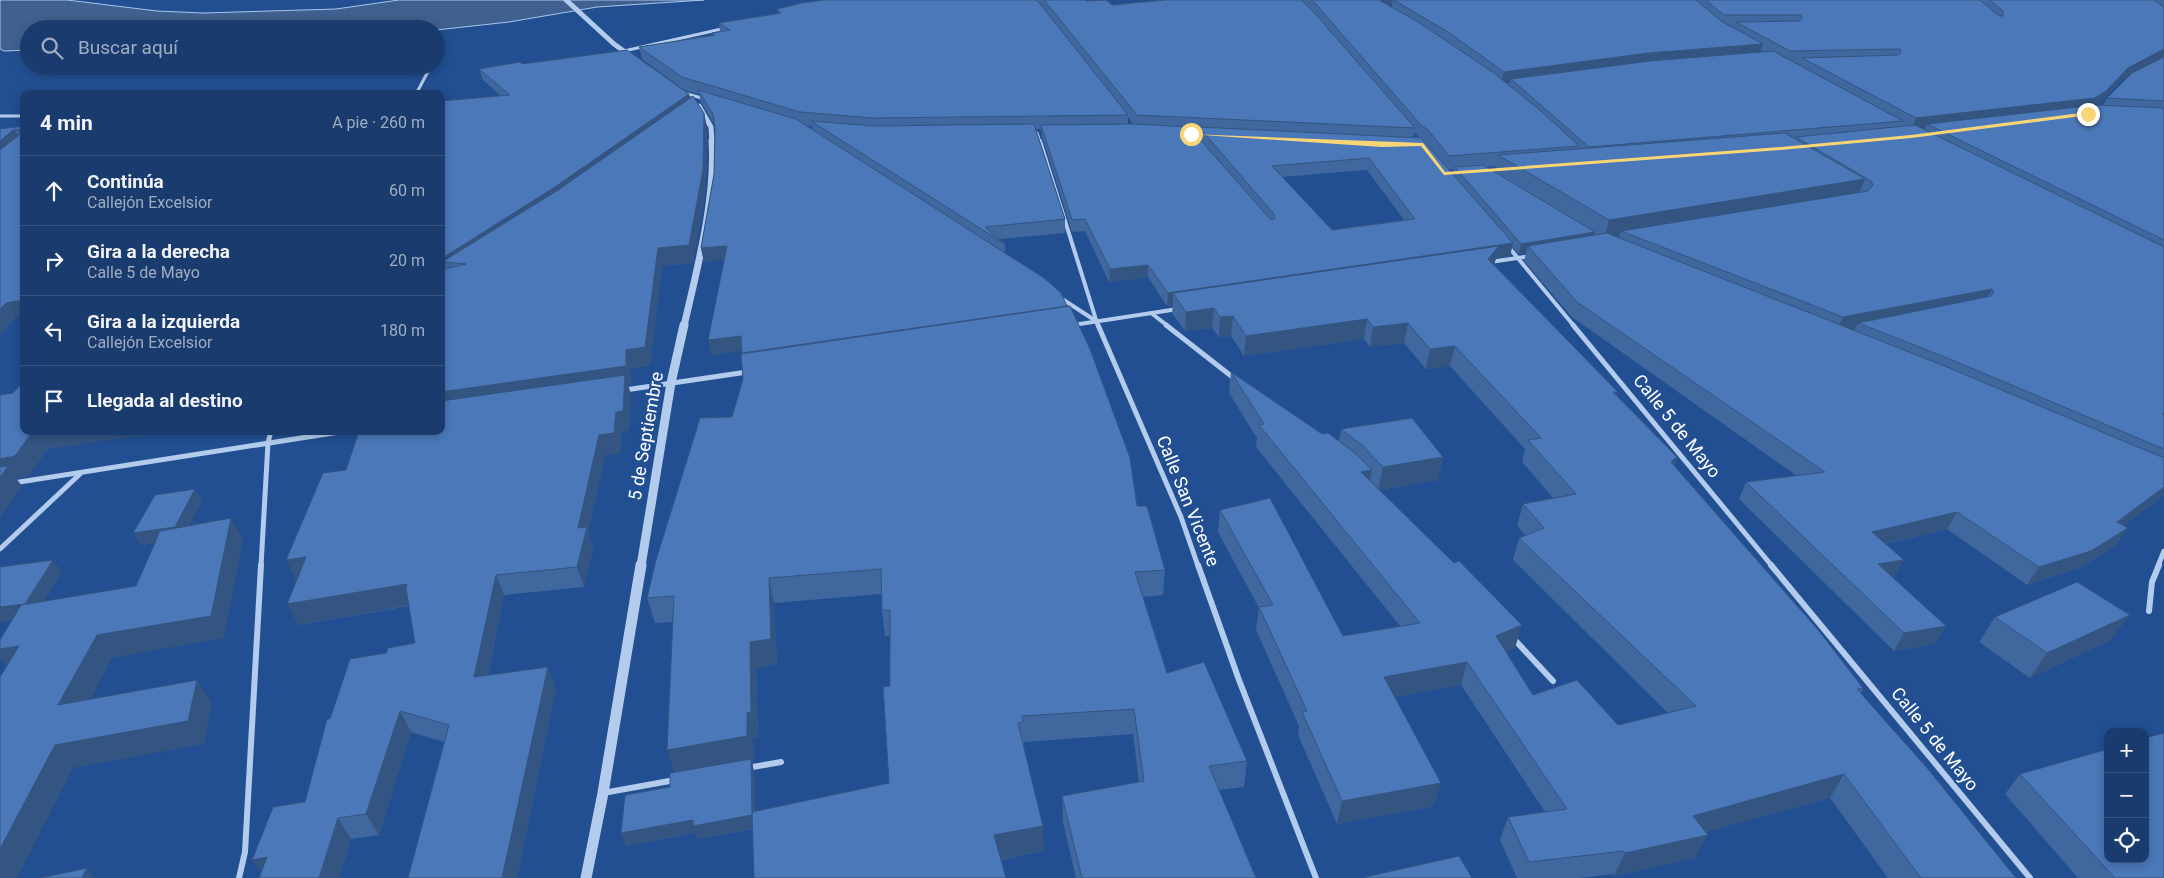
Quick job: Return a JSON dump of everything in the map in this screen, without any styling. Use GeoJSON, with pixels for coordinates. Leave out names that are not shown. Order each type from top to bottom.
{"type":"FeatureCollection","features":[{"type":"Feature","properties":{"kind":"street"},"geometry":{"type":"LineString","coordinates":[[566,0],[614,44],[639,62]]}},
{"type":"Feature","properties":{"kind":"street"},"geometry":{"type":"LineString","coordinates":[[624,51],[728,28]]}},
{"type":"Feature","properties":{"kind":"street"},"geometry":{"type":"LineString","coordinates":[[418,90],[426,75]]}},
{"type":"Feature","properties":{"kind":"street"},"geometry":{"type":"LineString","coordinates":[[681,90],[711,101]]}},
{"type":"Feature","properties":{"kind":"street","name":"5 de Septiembre"},"geometry":{"type":"LineString","coordinates":[[586,878],[603,793],[671,383],[696,275],[714,169],[711,127],[681,90]]}},
{"type":"Feature","properties":{"kind":"street"},"geometry":{"type":"LineString","coordinates":[[0,116],[20,116]]}},
{"type":"Feature","properties":{"kind":"street"},"geometry":{"type":"LineString","coordinates":[[1028,133],[1047,133]]}},
{"type":"Feature","properties":{"kind":"street","name":"Calle San Vicente"},"geometry":{"type":"LineString","coordinates":[[1037,133],[1057,190],[1096,322],[1181,517],[1239,680],[1316,878]]}},
{"type":"Feature","properties":{"kind":"street","name":"Calle 5 de Mayo"},"geometry":{"type":"LineString","coordinates":[[1500,237],[2030,878]]}},
{"type":"Feature","properties":{"kind":"street"},"geometry":{"type":"LineString","coordinates":[[1480,264],[1537,255]]}},
{"type":"Feature","properties":{"kind":"street"},"geometry":{"type":"LineString","coordinates":[[1054,294],[1096,322]]}},
{"type":"Feature","properties":{"kind":"street"},"geometry":{"type":"LineString","coordinates":[[1066,326],[1180,309]]}},
{"type":"Feature","properties":{"kind":"street"},"geometry":{"type":"LineString","coordinates":[[1150,314],[1237,380]]}},
{"type":"Feature","properties":{"kind":"street"},"geometry":{"type":"LineString","coordinates":[[623,390],[750,372]]}},
{"type":"Feature","properties":{"kind":"street"},"geometry":{"type":"LineString","coordinates":[[239,878],[246,852],[268,443],[270,435]]}},
{"type":"Feature","properties":{"kind":"street"},"geometry":{"type":"LineString","coordinates":[[0,485],[320,435]]}},
{"type":"Feature","properties":{"kind":"street"},"geometry":{"type":"LineString","coordinates":[[0,549],[80,474]]}},
{"type":"Feature","properties":{"kind":"street"},"geometry":{"type":"LineString","coordinates":[[2149,611],[2152,582],[2164,551]]}},
{"type":"Feature","properties":{"kind":"street"},"geometry":{"type":"LineString","coordinates":[[1505,630],[1553,680]]}},
{"type":"Feature","properties":{"kind":"street"},"geometry":{"type":"LineString","coordinates":[[734,770],[781,762]]}},
{"type":"Feature","properties":{"kind":"street"},"geometry":{"type":"LineString","coordinates":[[603,793],[688,778]]}},
{"type":"Feature","properties":{"kind":"water"},"geometry":{"type":"Polygon","coordinates":[[[0,0],[67,0],[157,11],[204,13],[336,9],[399,0],[704,0],[597,7],[509,22],[445,29],[445,20],[20,20],[20,50],[4,51],[0,49],[0,0]]]}},
{"type":"Feature","properties":{"kind":"building"},"geometry":{"type":"Polygon","coordinates":[[[823,0],[1037,0],[1128,115],[873,118],[800,112],[682,77],[639,47],[715,35],[712,33],[730,30],[719,23],[781,13],[777,9],[823,0]]]}},
{"type":"Feature","properties":{"kind":"building"},"geometry":{"type":"Polygon","coordinates":[[[1044,0],[1106,0],[1112,5],[1165,0],[1301,0],[1415,128],[1137,115],[1044,0]]]}},
{"type":"Feature","properties":{"kind":"building"},"geometry":{"type":"Polygon","coordinates":[[[1311,0],[1379,0],[1418,22],[1494,73],[1541,111],[1579,146],[1449,156],[1311,0]]]}},
{"type":"Feature","properties":{"kind":"building"},"geometry":{"type":"Polygon","coordinates":[[[1394,0],[1696,0],[1721,21],[1763,44],[1649,53],[1504,72],[1448,32],[1394,0]]]}},
{"type":"Feature","properties":{"kind":"building"},"geometry":{"type":"Polygon","coordinates":[[[1706,0],[1980,0],[1999,16],[2003,16],[2003,11],[1990,0],[2154,0],[2164,7],[2164,49],[2128,68],[2106,91],[2095,98],[1916,118],[1802,58],[1898,55],[1901,53],[1900,49],[1790,51],[1736,22],[1799,21],[1802,19],[1801,15],[1724,15],[1706,0]]]}},
{"type":"Feature","properties":{"kind":"building"},"geometry":{"type":"Polygon","coordinates":[[[627,50],[689,94],[555,187],[445,256],[445,101],[510,95],[479,69],[520,62],[522,64],[627,50]]]}},
{"type":"Feature","properties":{"kind":"building"},"geometry":{"type":"Polygon","coordinates":[[[1773,51],[1903,121],[1589,147],[1511,79],[1650,61],[1773,51]]]}},
{"type":"Feature","properties":{"kind":"building"},"geometry":{"type":"Polygon","coordinates":[[[2164,57],[2164,101],[2107,98],[2132,73],[2164,57]]]}},
{"type":"Feature","properties":{"kind":"building"},"geometry":{"type":"Polygon","coordinates":[[[698,90],[796,119],[1044,278],[1061,293],[1067,306],[742,353],[741,336],[708,340],[727,246],[701,248],[714,174],[715,129],[713,114],[698,90]]]}},
{"type":"Feature","properties":{"kind":"building"},"geometry":{"type":"Polygon","coordinates":[[[693,96],[704,113],[703,170],[689,245],[658,248],[645,347],[626,350],[626,366],[445,391],[445,269],[466,264],[445,262],[445,260],[558,190],[693,96]]]}},
{"type":"Feature","properties":{"kind":"building"},"geometry":{"type":"Polygon","coordinates":[[[2095,105],[2164,108],[2164,240],[1927,124],[2095,105]]]}},
{"type":"Feature","properties":{"kind":"building"},"geometry":{"type":"Polygon","coordinates":[[[811,121],[873,126],[1034,124],[1065,219],[985,227],[1005,244],[811,121]]]}},
{"type":"Feature","properties":{"kind":"building"},"geometry":{"type":"Polygon","coordinates":[[[1135,124],[1189,127],[1271,220],[1275,218],[1274,214],[1199,127],[1421,138],[1513,243],[1168,293],[1148,265],[1110,269],[1085,219],[1072,220],[1041,125],[1135,124]],[[1369,158],[1272,166],[1332,230],[1415,219],[1369,158]]]}},
{"type":"Feature","properties":{"kind":"building"},"geometry":{"type":"Polygon","coordinates":[[[1915,125],[2164,247],[2164,413],[2162,414],[2164,415],[2164,449],[1945,357],[1858,323],[1991,296],[1994,293],[1992,289],[1843,317],[1621,231],[1868,191],[1873,185],[1871,181],[1796,137],[1915,125]]]}},
{"type":"Feature","properties":{"kind":"building"},"geometry":{"type":"Polygon","coordinates":[[[20,126],[20,130],[14,129],[0,141],[0,129],[20,126]]]}},
{"type":"Feature","properties":{"kind":"building"},"geometry":{"type":"Polygon","coordinates":[[[20,130],[20,301],[6,303],[0,309],[0,150],[19,135],[20,130]]]}},
{"type":"Feature","properties":{"kind":"building"},"geometry":{"type":"Polygon","coordinates":[[[1785,133],[1865,179],[1609,220],[1498,155],[1785,133]]]}},
{"type":"Feature","properties":{"kind":"building"},"geometry":{"type":"Polygon","coordinates":[[[1483,165],[1595,232],[1521,244],[1455,167],[1483,165]]]}},
{"type":"Feature","properties":{"kind":"building"},"geometry":{"type":"Polygon","coordinates":[[[1607,233],[1942,365],[2164,458],[2164,487],[2117,522],[2128,528],[2091,551],[2039,567],[1957,512],[1872,532],[1904,560],[1878,564],[1946,626],[1904,633],[1746,482],[1825,472],[1577,302],[1528,246],[1607,233]]]}},
{"type":"Feature","properties":{"kind":"building"},"geometry":{"type":"Polygon","coordinates":[[[1499,246],[1488,259],[1618,392],[1613,392],[1677,457],[1671,462],[1819,631],[1863,688],[1857,689],[1928,769],[2016,878],[1921,878],[1844,774],[1693,816],[1708,835],[1625,853],[1623,851],[1529,862],[1508,817],[1567,809],[1467,662],[1384,677],[1441,783],[1342,801],[1302,712],[1307,711],[1259,607],[1273,605],[1220,510],[1270,498],[1343,636],[1420,623],[1259,425],[1264,424],[1231,372],[1322,434],[1328,433],[1356,454],[1372,470],[1361,472],[1454,563],[1459,561],[1522,625],[1496,636],[1533,695],[1577,680],[1618,725],[1696,706],[1519,538],[1544,528],[1523,504],[1576,494],[1528,440],[1541,438],[1455,346],[1430,349],[1408,323],[1373,327],[1367,319],[1246,336],[1233,316],[1220,317],[1214,308],[1186,312],[1173,293],[1499,246]]]}},
{"type":"Feature","properties":{"kind":"building"},"geometry":{"type":"Polygon","coordinates":[[[1070,306],[1090,349],[1130,458],[1137,506],[1147,506],[1165,570],[1135,572],[1167,673],[1204,662],[1247,761],[1209,766],[1256,878],[1082,878],[1062,796],[1144,781],[1134,709],[1022,716],[1023,722],[1018,723],[1043,826],[994,835],[1006,878],[754,878],[752,812],[889,783],[883,687],[890,686],[890,610],[882,610],[881,569],[769,578],[771,639],[750,642],[751,712],[747,713],[747,736],[667,750],[674,596],[647,598],[656,560],[700,418],[732,417],[743,379],[741,354],[1070,306]]]}},
{"type":"Feature","properties":{"kind":"building"},"geometry":{"type":"Polygon","coordinates":[[[625,375],[623,411],[616,412],[614,433],[599,435],[578,528],[587,527],[577,567],[496,575],[474,677],[548,667],[502,878],[408,878],[449,725],[400,711],[366,814],[338,818],[319,878],[259,878],[267,857],[252,860],[273,807],[305,802],[327,719],[330,719],[350,659],[386,653],[388,648],[415,643],[406,588],[407,584],[287,604],[306,557],[286,560],[323,473],[346,470],[358,435],[445,435],[445,400],[625,375]]]}},
{"type":"Feature","properties":{"kind":"building"},"geometry":{"type":"Polygon","coordinates":[[[20,385],[20,435],[30,435],[15,456],[0,459],[0,395],[13,393],[20,385]]]}},
{"type":"Feature","properties":{"kind":"building"},"geometry":{"type":"Polygon","coordinates":[[[1412,418],[1443,457],[1383,467],[1362,445],[1341,429],[1412,418]]]}},
{"type":"Feature","properties":{"kind":"building"},"geometry":{"type":"Polygon","coordinates":[[[8,466],[0,478],[0,467],[8,466]]]}},
{"type":"Feature","properties":{"kind":"building"},"geometry":{"type":"Polygon","coordinates":[[[195,489],[175,527],[133,533],[155,495],[195,489]]]}},
{"type":"Feature","properties":{"kind":"building"},"geometry":{"type":"Polygon","coordinates":[[[231,518],[211,616],[97,635],[58,705],[197,680],[188,721],[55,745],[0,849],[0,677],[19,646],[0,649],[0,640],[21,605],[136,586],[160,531],[231,518]]]}},
{"type":"Feature","properties":{"kind":"building"},"geometry":{"type":"Polygon","coordinates":[[[53,560],[25,604],[0,607],[0,567],[53,560]]]}},
{"type":"Feature","properties":{"kind":"building"},"geometry":{"type":"Polygon","coordinates":[[[2077,582],[2130,615],[2047,653],[1995,617],[2077,582]]]}},
{"type":"Feature","properties":{"kind":"building"},"geometry":{"type":"Polygon","coordinates":[[[2164,733],[2164,878],[2115,878],[2020,774],[2104,750],[2104,863],[2149,863],[2149,737],[2164,733]]]}},
{"type":"Feature","properties":{"kind":"building"},"geometry":{"type":"Polygon","coordinates":[[[751,759],[752,815],[693,826],[693,820],[621,833],[625,795],[670,787],[670,773],[751,759]]]}},
{"type":"Feature","properties":{"kind":"building"},"geometry":{"type":"Polygon","coordinates":[[[1459,856],[1472,878],[1365,877],[1459,856]]]}},
{"type":"Feature","properties":{"kind":"building"},"geometry":{"type":"Polygon","coordinates":[[[87,868],[82,878],[40,878],[87,868]]]}},
{"type":"Feature","properties":{"kind":"route"},"geometry":{"type":"LineString","coordinates":[[1191,134],[1382,145],[1423,145],[1444,174],[1583,162],[1781,149],[1911,136],[2088,114]]}}]}
